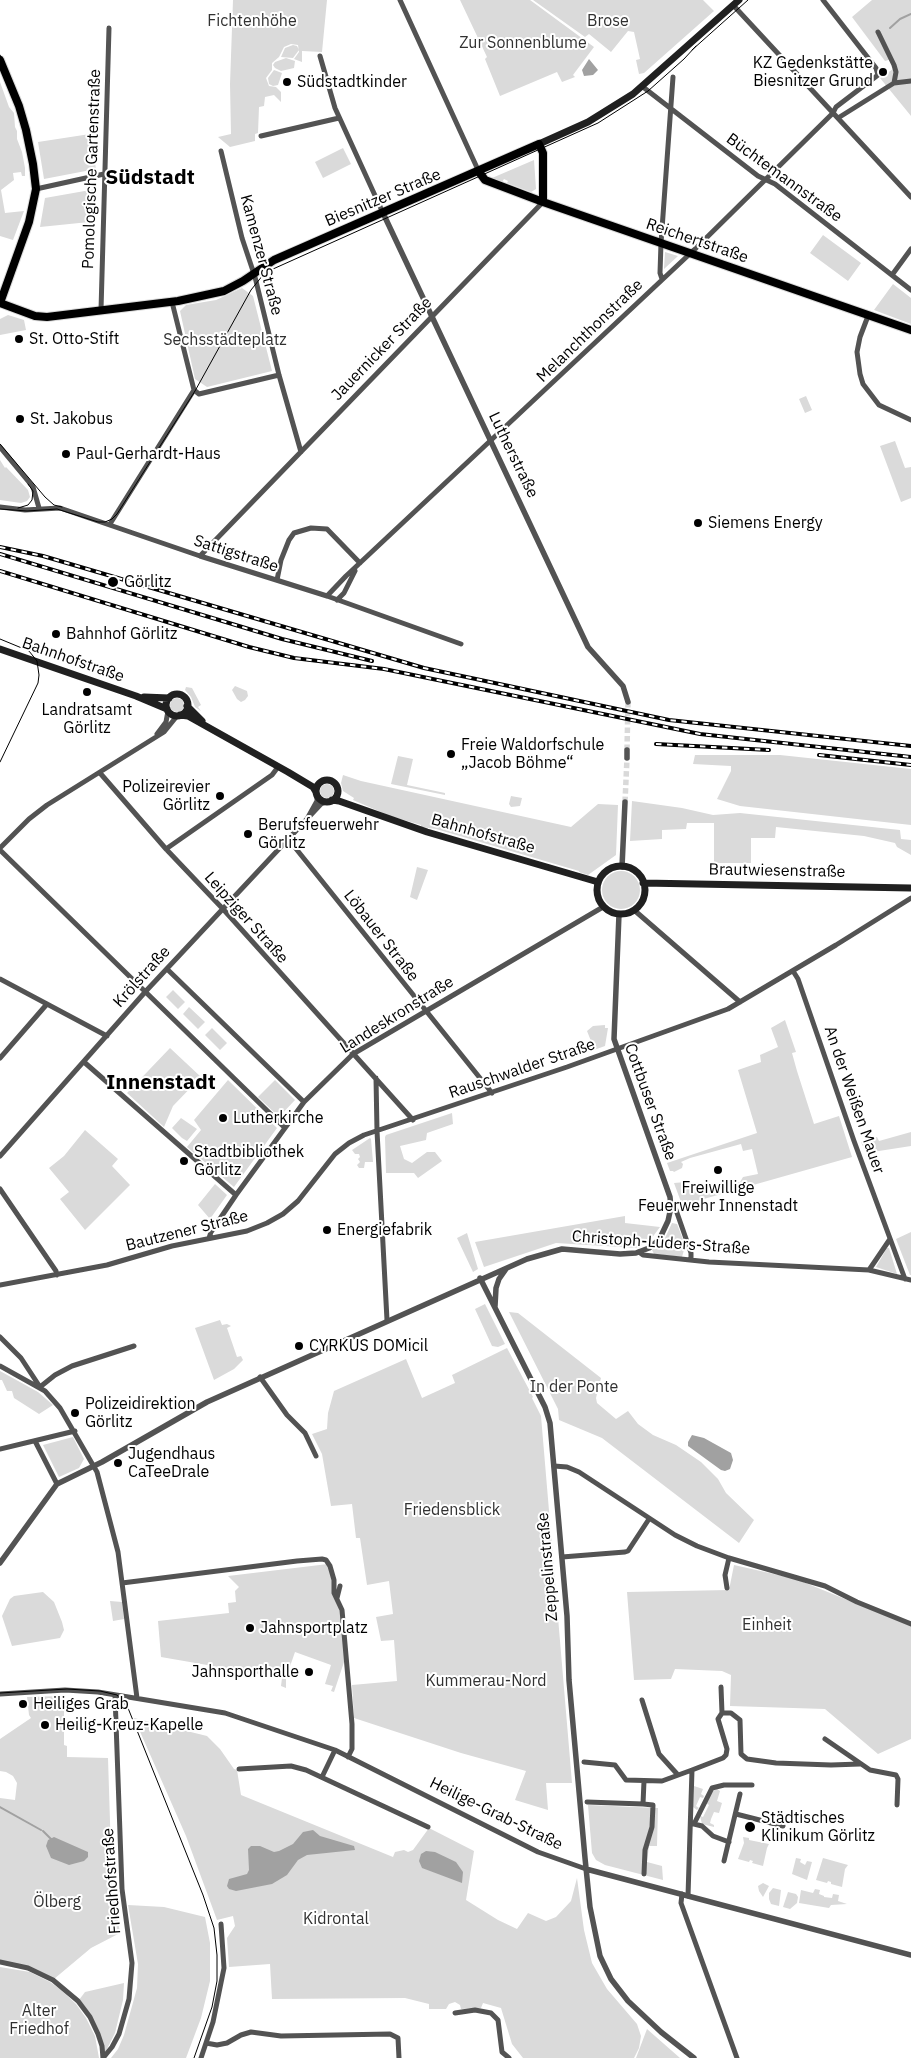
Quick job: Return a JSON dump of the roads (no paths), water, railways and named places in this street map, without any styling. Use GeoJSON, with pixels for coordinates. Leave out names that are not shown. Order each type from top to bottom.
{"type":"FeatureCollection","features":[{"type":"Feature","properties":{"kind":"main road","name":"Biesnitzer Straße"},"geometry":{"type":"LineString","coordinates":[[0,303],[40,316],[172,302],[224,290],[243,281],[274,260],[479,172],[588,122],[643,86],[736,2]]}},
{"type":"Feature","properties":{"kind":"main road"},"geometry":{"type":"LineString","coordinates":[[0,60],[19,106],[26,130],[34,167],[36,189],[30,222],[0,303]]}},
{"type":"Feature","properties":{"kind":"main road"},"geometry":{"type":"LineString","coordinates":[[540,144],[543,153],[542,202]]}},
{"type":"Feature","properties":{"kind":"main road","name":"Reichertstraße"},"geometry":{"type":"LineString","coordinates":[[479,172],[484,180],[542,202],[911,330]]}},
{"type":"Feature","properties":{"kind":"main road","name":"Bahnhofstraße"},"geometry":{"type":"LineString","coordinates":[[0,649],[136,696],[179,715],[188,716],[288,772],[312,782],[321,782]]}},
{"type":"Feature","properties":{"kind":"main road","name":"Bahnhofstraße"},"geometry":{"type":"LineString","coordinates":[[136,696],[155,699],[181,695],[186,699],[187,706],[212,730]]}},
{"type":"Feature","properties":{"kind":"main road"},"geometry":{"type":"LineString","coordinates":[[168,710],[166,704],[169,698]]}},
{"type":"Feature","properties":{"kind":"main road"},"geometry":{"type":"LineString","coordinates":[[179,715],[186,711],[187,706]]}},
{"type":"Feature","properties":{"kind":"main road","name":"Bahnhofstraße"},"geometry":{"type":"LineString","coordinates":[[288,772],[313,787],[317,794]]}},
{"type":"Feature","properties":{"kind":"main road"},"geometry":{"type":"LineString","coordinates":[[321,782],[326,780],[333,782],[337,786],[338,792]]}},
{"type":"Feature","properties":{"kind":"main road","name":"Krölstraße"},"geometry":{"type":"LineString","coordinates":[[317,794],[317,786],[321,782]]}},
{"type":"Feature","properties":{"kind":"main road","name":"Bahnhofstraße"},"geometry":{"type":"LineString","coordinates":[[338,792],[361,810]]}},
{"type":"Feature","properties":{"kind":"main road","name":"Krölstraße"},"geometry":{"type":"LineString","coordinates":[[330,801],[338,792]]}},
{"type":"Feature","properties":{"kind":"main road"},"geometry":{"type":"LineString","coordinates":[[317,794],[321,800],[330,801]]}},
{"type":"Feature","properties":{"kind":"main road","name":"Bahnhofstraße"},"geometry":{"type":"LineString","coordinates":[[330,801],[339,801],[432,834],[598,882]]}},
{"type":"Feature","properties":{"kind":"main road"},"geometry":{"type":"LineString","coordinates":[[622,867],[635,872],[643,883],[643,897],[634,910],[619,914],[603,907],[597,895],[598,882],[608,871],[622,867]]}},
{"type":"Feature","properties":{"kind":"main road","name":"Brautwiesenstraße"},"geometry":{"type":"LineString","coordinates":[[643,883],[911,888]]}},
{"type":"Feature","properties":{"kind":"street"},"geometry":{"type":"LineString","coordinates":[[400,0],[479,172]]}},
{"type":"Feature","properties":{"kind":"street","name":"Melanchthonstraße"},"geometry":{"type":"LineString","coordinates":[[327,596],[689,254],[836,107],[874,78],[878,73],[823,0]]}},
{"type":"Feature","properties":{"kind":"street"},"geometry":{"type":"LineString","coordinates":[[736,2],[838,118],[911,197]]}},
{"type":"Feature","properties":{"kind":"street","name":"Pomologische Gartenstraße"},"geometry":{"type":"LineString","coordinates":[[101,310],[109,28]]}},
{"type":"Feature","properties":{"kind":"street"},"geometry":{"type":"LineString","coordinates":[[878,32],[894,65],[896,72],[894,83]]}},
{"type":"Feature","properties":{"kind":"street"},"geometry":{"type":"LineString","coordinates":[[320,56],[339,118],[383,213]]}},
{"type":"Feature","properties":{"kind":"street"},"geometry":{"type":"LineString","coordinates":[[662,279],[660,273],[661,243],[673,77]]}},
{"type":"Feature","properties":{"kind":"street"},"geometry":{"type":"LineString","coordinates":[[838,118],[894,83],[911,81]]}},
{"type":"Feature","properties":{"kind":"street","name":"Büchtemannstraße"},"geometry":{"type":"LineString","coordinates":[[643,86],[758,176],[766,178],[775,184],[911,290]]}},
{"type":"Feature","properties":{"kind":"street"},"geometry":{"type":"LineString","coordinates":[[261,136],[339,118]]}},
{"type":"Feature","properties":{"kind":"street","name":"Kamenzer Straße"},"geometry":{"type":"LineString","coordinates":[[221,150],[242,238],[254,272],[279,374],[301,452]]}},
{"type":"Feature","properties":{"kind":"street"},"geometry":{"type":"LineString","coordinates":[[36,189],[104,174]]}},
{"type":"Feature","properties":{"kind":"street","name":"Jauernicker Straße"},"geometry":{"type":"LineString","coordinates":[[200,556],[542,202]]}},
{"type":"Feature","properties":{"kind":"street","name":"Lutherstraße"},"geometry":{"type":"LineString","coordinates":[[383,213],[588,647],[623,686],[628,702]]}},
{"type":"Feature","properties":{"kind":"street"},"geometry":{"type":"LineString","coordinates":[[892,275],[911,249]]}},
{"type":"Feature","properties":{"kind":"street"},"geometry":{"type":"LineString","coordinates":[[172,302],[194,390],[199,394],[279,374]]}},
{"type":"Feature","properties":{"kind":"street"},"geometry":{"type":"LineString","coordinates":[[868,316],[860,337],[857,352],[863,384],[879,405],[911,420]]}},
{"type":"Feature","properties":{"kind":"street"},"geometry":{"type":"LineString","coordinates":[[110,524],[194,390]]}},
{"type":"Feature","properties":{"kind":"street"},"geometry":{"type":"LineString","coordinates":[[0,447],[33,487],[39,508]]}},
{"type":"Feature","properties":{"kind":"street","name":"Sattigstraße"},"geometry":{"type":"LineString","coordinates":[[0,507],[25,510],[58,507],[200,556],[327,596],[461,644]]}},
{"type":"Feature","properties":{"kind":"street"},"geometry":{"type":"LineString","coordinates":[[277,580],[281,560],[289,540],[294,534],[311,528],[321,527],[327,529],[360,563]]}},
{"type":"Feature","properties":{"kind":"street","name":"Melanchthonstraße"},"geometry":{"type":"LineString","coordinates":[[337,600],[344,593],[349,580],[360,563]]}},
{"type":"Feature","properties":{"kind":"street"},"geometry":{"type":"LineString","coordinates":[[153,738],[164,725],[168,710]]}},
{"type":"Feature","properties":{"kind":"street"},"geometry":{"type":"LineString","coordinates":[[179,715],[168,728],[47,805],[29,819],[0,849],[285,1128]]}},
{"type":"Feature","properties":{"kind":"street"},"geometry":{"type":"LineString","coordinates":[[627,750],[627,758]]}},
{"type":"Feature","properties":{"kind":"street"},"geometry":{"type":"LineString","coordinates":[[166,849],[272,775],[278,767]]}},
{"type":"Feature","properties":{"kind":"street","name":"Leipziger Straße"},"geometry":{"type":"LineString","coordinates":[[100,773],[166,849],[223,909],[412,1120]]}},
{"type":"Feature","properties":{"kind":"street","name":"Krölstraße"},"geometry":{"type":"LineString","coordinates":[[307,819],[317,800],[317,794]]}},
{"type":"Feature","properties":{"kind":"street","name":"Krölstraße"},"geometry":{"type":"LineString","coordinates":[[0,1156],[146,991],[321,804],[330,801]]}},
{"type":"Feature","properties":{"kind":"street"},"geometry":{"type":"LineString","coordinates":[[622,867],[625,802]]}},
{"type":"Feature","properties":{"kind":"street","name":"Löbauer Straße"},"geometry":{"type":"LineString","coordinates":[[289,840],[492,1093]]}},
{"type":"Feature","properties":{"kind":"street","name":"Rauschwalder Straße"},"geometry":{"type":"LineString","coordinates":[[376,1131],[492,1093],[728,1009],[911,898]]}},
{"type":"Feature","properties":{"kind":"street","name":"Landeskronstraße"},"geometry":{"type":"LineString","coordinates":[[209,1238],[236,1195],[304,1102],[353,1054],[603,907]]}},
{"type":"Feature","properties":{"kind":"street"},"geometry":{"type":"LineString","coordinates":[[634,910],[740,1002]]}},
{"type":"Feature","properties":{"kind":"street","name":"Cottbuser Straße"},"geometry":{"type":"LineString","coordinates":[[619,914],[613,1035],[616,1050],[668,1192],[671,1207],[675,1209],[691,1253],[691,1260]]}},
{"type":"Feature","properties":{"kind":"street"},"geometry":{"type":"LineString","coordinates":[[167,969],[304,1102]]}},
{"type":"Feature","properties":{"kind":"street","name":"An der Weißen Mauer"},"geometry":{"type":"LineString","coordinates":[[793,971],[798,979],[890,1239],[908,1280]]}},
{"type":"Feature","properties":{"kind":"street"},"geometry":{"type":"LineString","coordinates":[[0,979],[107,1036]]}},
{"type":"Feature","properties":{"kind":"street"},"geometry":{"type":"LineString","coordinates":[[0,1058],[47,1004]]}},
{"type":"Feature","properties":{"kind":"street"},"geometry":{"type":"LineString","coordinates":[[84,1062],[236,1195]]}},
{"type":"Feature","properties":{"kind":"street"},"geometry":{"type":"LineString","coordinates":[[376,1078],[376,1131],[387,1320]]}},
{"type":"Feature","properties":{"kind":"street","name":"Bautzener Straße"},"geometry":{"type":"LineString","coordinates":[[0,1285],[107,1265],[172,1246],[247,1231],[283,1214],[298,1201],[336,1154],[349,1143],[376,1131]]}},
{"type":"Feature","properties":{"kind":"street"},"geometry":{"type":"LineString","coordinates":[[0,1189],[57,1275]]}},
{"type":"Feature","properties":{"kind":"street"},"geometry":{"type":"LineString","coordinates":[[639,1252],[653,1245],[662,1236],[668,1222],[671,1207]]}},
{"type":"Feature","properties":{"kind":"street"},"geometry":{"type":"LineString","coordinates":[[869,1270],[890,1239]]}},
{"type":"Feature","properties":{"kind":"street","name":"Christoph-Lüders-Straße"},"geometry":{"type":"LineString","coordinates":[[57,1484],[94,1466],[207,1402],[260,1377],[508,1266],[562,1249],[620,1254],[639,1252],[643,1255],[691,1260],[869,1270],[908,1280]]}},
{"type":"Feature","properties":{"kind":"street"},"geometry":{"type":"LineString","coordinates":[[495,1309],[496,1288],[502,1273],[508,1266]]}},
{"type":"Feature","properties":{"kind":"street","name":"Zeppelinstraße"},"geometry":{"type":"LineString","coordinates":[[480,1278],[548,1415],[562,1557],[569,1680],[586,1868],[590,1907],[600,1956],[611,1980],[628,2001],[643,2016],[694,2058]]}},
{"type":"Feature","properties":{"kind":"street"},"geometry":{"type":"LineString","coordinates":[[0,1337],[21,1358],[40,1387],[60,1408],[94,1466],[101,1485],[118,1552],[137,1698]]}},
{"type":"Feature","properties":{"kind":"street"},"geometry":{"type":"LineString","coordinates":[[40,1387],[55,1374],[72,1366],[134,1346]]}},
{"type":"Feature","properties":{"kind":"street"},"geometry":{"type":"LineString","coordinates":[[0,1366],[40,1387]]}},
{"type":"Feature","properties":{"kind":"street"},"geometry":{"type":"LineString","coordinates":[[260,1377],[287,1414],[305,1433],[316,1456]]}},
{"type":"Feature","properties":{"kind":"street"},"geometry":{"type":"LineString","coordinates":[[0,1449],[75,1431]]}},
{"type":"Feature","properties":{"kind":"street"},"geometry":{"type":"LineString","coordinates":[[0,1563],[57,1484],[35,1441]]}},
{"type":"Feature","properties":{"kind":"street"},"geometry":{"type":"LineString","coordinates":[[554,1466],[567,1467],[579,1472],[675,1535],[728,1558],[825,1586],[856,1602],[911,1624]]}},
{"type":"Feature","properties":{"kind":"street"},"geometry":{"type":"LineString","coordinates":[[562,1557],[628,1551],[649,1519]]}},
{"type":"Feature","properties":{"kind":"street"},"geometry":{"type":"LineString","coordinates":[[727,1588],[725,1575],[728,1558]]}},
{"type":"Feature","properties":{"kind":"street"},"geometry":{"type":"LineString","coordinates":[[122,1582],[297,1561],[322,1559],[328,1562],[333,1575],[334,1593],[342,1610],[353,1737],[352,1749],[348,1757]]}},
{"type":"Feature","properties":{"kind":"street"},"geometry":{"type":"LineString","coordinates":[[337,1598],[340,1586]]}},
{"type":"Feature","properties":{"kind":"street"},"geometry":{"type":"LineString","coordinates":[[619,1780],[662,1781],[725,1757],[727,1749],[718,1719],[722,1713],[722,1687]]}},
{"type":"Feature","properties":{"kind":"street","name":"Heilige-Grab-Straße"},"geometry":{"type":"LineString","coordinates":[[0,1694],[66,1690],[115,1694],[225,1713],[335,1750],[538,1852],[586,1868],[911,1955]]}},
{"type":"Feature","properties":{"kind":"street","name":"Friedhofstraße"},"geometry":{"type":"LineString","coordinates":[[103,2058],[119,2034],[132,1982],[132,1963],[122,1889],[115,1694]]}},
{"type":"Feature","properties":{"kind":"street"},"geometry":{"type":"LineString","coordinates":[[642,1700],[659,1754],[678,1775]]}},
{"type":"Feature","properties":{"kind":"street"},"geometry":{"type":"LineString","coordinates":[[722,1713],[731,1713],[739,1718],[741,1726],[741,1754],[747,1759],[776,1763],[860,1764]]}},
{"type":"Feature","properties":{"kind":"street"},"geometry":{"type":"LineString","coordinates":[[825,1739],[860,1764],[875,1772],[896,1775],[898,1779],[897,1805]]}},
{"type":"Feature","properties":{"kind":"street"},"geometry":{"type":"LineString","coordinates":[[322,1777],[335,1750]]}},
{"type":"Feature","properties":{"kind":"street"},"geometry":{"type":"LineString","coordinates":[[584,1762],[615,1765],[626,1780]]}},
{"type":"Feature","properties":{"kind":"street"},"geometry":{"type":"LineString","coordinates":[[240,1769],[291,1766],[322,1777],[428,1827]]}},
{"type":"Feature","properties":{"kind":"street"},"geometry":{"type":"LineString","coordinates":[[692,1770],[690,1876],[681,1903],[736,2058]]}},
{"type":"Feature","properties":{"kind":"street"},"geometry":{"type":"LineString","coordinates":[[643,1804],[644,1781]]}},
{"type":"Feature","properties":{"kind":"street"},"geometry":{"type":"LineString","coordinates":[[692,1824],[712,1788],[724,1785],[752,1785]]}},
{"type":"Feature","properties":{"kind":"street"},"geometry":{"type":"LineString","coordinates":[[723,1865],[740,1794]]}},
{"type":"Feature","properties":{"kind":"street"},"geometry":{"type":"LineString","coordinates":[[587,1802],[652,1804],[652,1827],[645,1850],[644,1874]]}},
{"type":"Feature","properties":{"kind":"street"},"geometry":{"type":"LineString","coordinates":[[736,1814],[783,1826]]}},
{"type":"Feature","properties":{"kind":"street"},"geometry":{"type":"LineString","coordinates":[[692,1824],[702,1826],[713,1836],[729,1842]]}},
{"type":"Feature","properties":{"kind":"street"},"geometry":{"type":"LineString","coordinates":[[200,2058],[213,2022],[224,1968],[221,1924]]}},
{"type":"Feature","properties":{"kind":"street"},"geometry":{"type":"LineString","coordinates":[[0,1962],[28,1968],[53,1980],[78,2001],[90,2017],[98,2034],[103,2058]]}},
{"type":"Feature","properties":{"kind":"street"},"geometry":{"type":"LineString","coordinates":[[455,2013],[474,2010],[492,2013],[498,2020],[502,2052],[509,2058]]}},
{"type":"Feature","properties":{"kind":"street"},"geometry":{"type":"LineString","coordinates":[[206,2042],[217,2045],[227,2043],[246,2033],[256,2032],[281,2036],[390,2034],[396,2035],[398,2038],[399,2058]]}},
{"type":"Feature","properties":{"kind":"waterway"},"geometry":{"type":"LineString","coordinates":[[890,28],[900,19],[911,14]]}},
{"type":"Feature","properties":{"kind":"waterway"},"geometry":{"type":"LineString","coordinates":[[0,1807],[41,1830]]}},
{"type":"Feature","properties":{"kind":"waterway"},"geometry":{"type":"LineString","coordinates":[[43,1831],[51,1839]]}},
{"type":"Feature","properties":{"kind":"tunnel"},"geometry":{"type":"LineString","coordinates":[[627,750],[628,702]]}},
{"type":"Feature","properties":{"kind":"tunnel"},"geometry":{"type":"LineString","coordinates":[[625,802],[627,758]]}},
{"type":"Feature","properties":{"kind":"tram line"},"geometry":{"type":"LineString","coordinates":[[692,50],[748,0]]}},
{"type":"Feature","properties":{"kind":"tram line"},"geometry":{"type":"LineString","coordinates":[[0,509],[27,511],[57,509],[98,522],[112,519],[195,391],[251,290],[263,275],[598,123],[648,91],[696,46]]}},
{"type":"Feature","properties":{"kind":"tram line"},"geometry":{"type":"LineString","coordinates":[[0,55],[21,106],[34,155],[37,185],[31,222],[0,306]]}},
{"type":"Feature","properties":{"kind":"tram line"},"geometry":{"type":"LineString","coordinates":[[0,444],[45,497],[54,505],[62,507]]}},
{"type":"Feature","properties":{"kind":"tram line"},"geometry":{"type":"LineString","coordinates":[[18,508],[28,505],[32,500],[33,491],[28,484]]}},
{"type":"Feature","properties":{"kind":"tram line"},"geometry":{"type":"LineString","coordinates":[[0,639],[29,651],[37,661],[39,675],[38,683],[0,762]]}},
{"type":"Feature","properties":{"kind":"tram line"},"geometry":{"type":"LineString","coordinates":[[0,1693],[67,1689],[100,1691],[117,1695],[128,1708],[203,1895],[214,1928],[217,1981],[212,2007],[194,2058]]}},
{"type":"Feature","properties":{"kind":"railway"},"geometry":{"type":"LineString","coordinates":[[0,547],[43,556],[424,668],[669,720],[911,746]]}},
{"type":"Feature","properties":{"kind":"railway"},"geometry":{"type":"LineString","coordinates":[[0,554],[282,639],[372,661]]}},
{"type":"Feature","properties":{"kind":"railway"},"geometry":{"type":"LineString","coordinates":[[0,571],[249,647],[294,658],[384,669],[700,734],[911,757]]}},
{"type":"Feature","properties":{"kind":"railway"},"geometry":{"type":"LineString","coordinates":[[656,744],[769,750]]}},
{"type":"Feature","properties":{"kind":"railway"},"geometry":{"type":"LineString","coordinates":[[819,755],[911,765]]}},
{"type":"Feature","properties":{"kind":"place","name":"KZ Gedenkstätte Biesnitzer Grund"},"geometry":{"type":"Point","coordinates":[883,72]}},
{"type":"Feature","properties":{"kind":"place","name":"Südstadtkinder"},"geometry":{"type":"Point","coordinates":[287,82]}},
{"type":"Feature","properties":{"kind":"place","name":"St. Otto-Stift"},"geometry":{"type":"Point","coordinates":[19,339]}},
{"type":"Feature","properties":{"kind":"place","name":"St. Jakobus"},"geometry":{"type":"Point","coordinates":[20,419]}},
{"type":"Feature","properties":{"kind":"place","name":"Paul-Gerhardt-Haus"},"geometry":{"type":"Point","coordinates":[66,454]}},
{"type":"Feature","properties":{"kind":"place","name":"Siemens Energy"},"geometry":{"type":"Point","coordinates":[698,523]}},
{"type":"Feature","properties":{"kind":"place","name":"Görlitz"},"geometry":{"type":"Point","coordinates":[113,582]}},
{"type":"Feature","properties":{"kind":"place","name":"Bahnhof Görlitz"},"geometry":{"type":"Point","coordinates":[56,634]}},
{"type":"Feature","properties":{"kind":"place","name":"Landratsamt Görlitz"},"geometry":{"type":"Point","coordinates":[87,692]}},
{"type":"Feature","properties":{"kind":"place","name":"Freie Waldorfschule „Jacob Böhme“"},"geometry":{"type":"Point","coordinates":[451,754]}},
{"type":"Feature","properties":{"kind":"place","name":"Polizeirevier Görlitz"},"geometry":{"type":"Point","coordinates":[220,796]}},
{"type":"Feature","properties":{"kind":"place","name":"Berufsfeuerwehr Görlitz"},"geometry":{"type":"Point","coordinates":[248,834]}},
{"type":"Feature","properties":{"kind":"place","name":"Lutherkirche"},"geometry":{"type":"Point","coordinates":[223,1118]}},
{"type":"Feature","properties":{"kind":"place","name":"Stadtbibliothek Görlitz"},"geometry":{"type":"Point","coordinates":[184,1161]}},
{"type":"Feature","properties":{"kind":"place","name":"Freiwillige Feuerwehr Innenstadt"},"geometry":{"type":"Point","coordinates":[718,1170]}},
{"type":"Feature","properties":{"kind":"place","name":"Energiefabrik"},"geometry":{"type":"Point","coordinates":[327,1230]}},
{"type":"Feature","properties":{"kind":"place","name":"CYRKUS DOMicil"},"geometry":{"type":"Point","coordinates":[299,1346]}},
{"type":"Feature","properties":{"kind":"place","name":"Polizeidirektion Görlitz"},"geometry":{"type":"Point","coordinates":[75,1413]}},
{"type":"Feature","properties":{"kind":"place","name":"Jugendhaus CaTeeDrale"},"geometry":{"type":"Point","coordinates":[118,1463]}},
{"type":"Feature","properties":{"kind":"place","name":"Jahnsportplatz"},"geometry":{"type":"Point","coordinates":[250,1628]}},
{"type":"Feature","properties":{"kind":"place","name":"Jahnsporthalle"},"geometry":{"type":"Point","coordinates":[309,1672]}},
{"type":"Feature","properties":{"kind":"place","name":"Heiliges Grab"},"geometry":{"type":"Point","coordinates":[23,1704]}},
{"type":"Feature","properties":{"kind":"place","name":"Heilig-Kreuz-Kapelle"},"geometry":{"type":"Point","coordinates":[45,1725]}},
{"type":"Feature","properties":{"kind":"place","name":"Städtisches Klinikum Görlitz"},"geometry":{"type":"Point","coordinates":[750,1827]}},
{"type":"Feature","properties":{"kind":"district","name":"Südstadt"},"geometry":{"type":"Point","coordinates":[150,178]}},
{"type":"Feature","properties":{"kind":"district","name":"Innenstadt"},"geometry":{"type":"Point","coordinates":[161,1083]}},
{"type":"Feature","properties":{"kind":"park label","name":"Fichtenhöhe"},"geometry":{"type":"Point","coordinates":[252,21]}},
{"type":"Feature","properties":{"kind":"park label","name":"Brose"},"geometry":{"type":"Point","coordinates":[608,21]}},
{"type":"Feature","properties":{"kind":"park label","name":"Zur Sonnenblume"},"geometry":{"type":"Point","coordinates":[523,43]}},
{"type":"Feature","properties":{"kind":"park label","name":"Sechsstädteplatz"},"geometry":{"type":"Point","coordinates":[225,340]}},
{"type":"Feature","properties":{"kind":"park label","name":"In der Ponte"},"geometry":{"type":"Point","coordinates":[574,1387]}},
{"type":"Feature","properties":{"kind":"park label","name":"Friedensblick"},"geometry":{"type":"Point","coordinates":[452,1510]}},
{"type":"Feature","properties":{"kind":"park label","name":"Einheit"},"geometry":{"type":"Point","coordinates":[767,1625]}},
{"type":"Feature","properties":{"kind":"park label","name":"Kummerau-Nord"},"geometry":{"type":"Point","coordinates":[486,1681]}},
{"type":"Feature","properties":{"kind":"park label","name":"Ölberg"},"geometry":{"type":"Point","coordinates":[57,1902]}},
{"type":"Feature","properties":{"kind":"park label","name":"Kidrontal"},"geometry":{"type":"Point","coordinates":[336,1919]}},
{"type":"Feature","properties":{"kind":"park label","name":"Alter Friedhof"},"geometry":{"type":"Point","coordinates":[39,2020]}}]}
